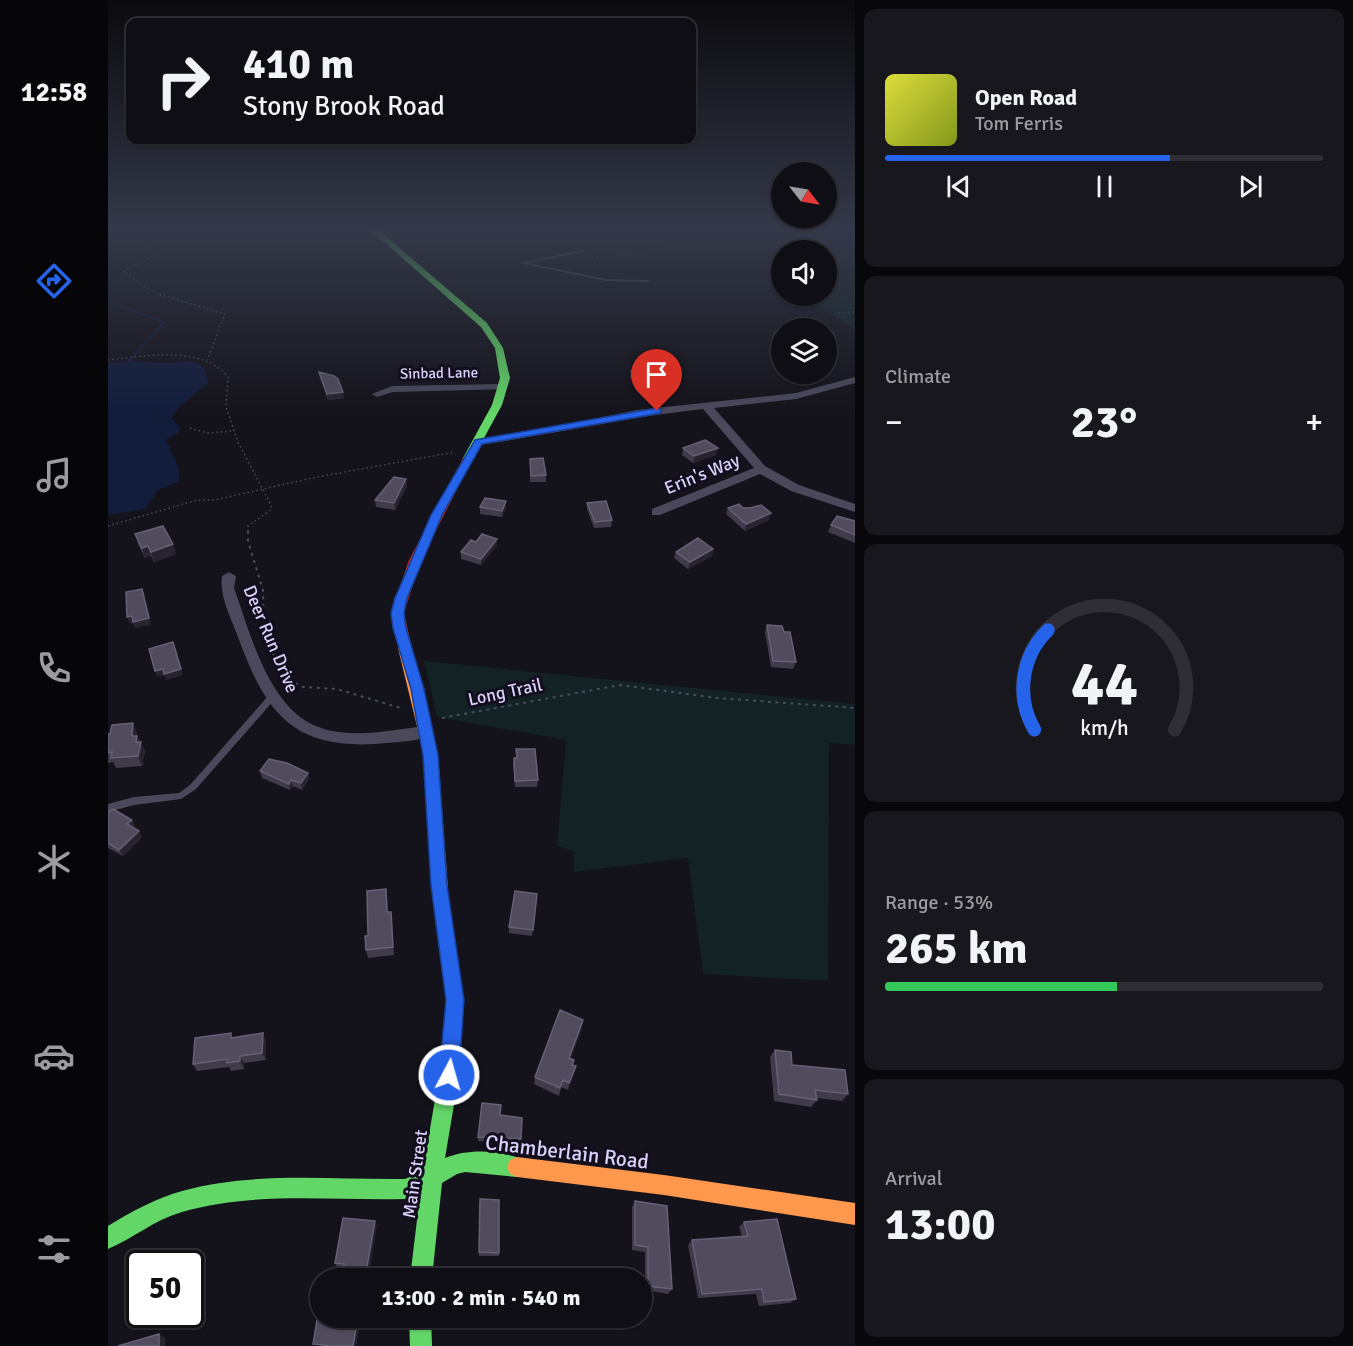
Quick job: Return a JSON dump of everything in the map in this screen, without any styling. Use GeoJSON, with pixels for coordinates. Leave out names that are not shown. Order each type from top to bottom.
{"type":"FeatureCollection","features":[{"type":"Feature","properties":{"kind":"main road","name":"Main Street"},"geometry":{"type":"LineString","coordinates":[[422,1268],[432,1176],[449,1075],[455,1000],[439,885],[431,755],[423,713],[399,628],[398,613],[414,562],[476,446],[503,387],[504,362],[499,348],[484,325],[443,290]]}},
{"type":"Feature","properties":{"kind":"main road","name":"Chamberlain Road"},"geometry":{"type":"LineString","coordinates":[[108,1238],[126,1225],[158,1209],[233,1189],[292,1187],[408,1189],[458,1163],[474,1162],[664,1185],[855,1214]]}},
{"type":"Feature","properties":{"kind":"main road"},"geometry":{"type":"LineString","coordinates":[[420,1328],[421,1346]]}},
{"type":"Feature","properties":{"kind":"street"},"geometry":{"type":"LineString","coordinates":[[476,446],[637,413],[796,396],[855,380]]}},
{"type":"Feature","properties":{"kind":"street","name":"Sinbad Lane"},"geometry":{"type":"LineString","coordinates":[[377,394],[392,389],[503,387]]}},
{"type":"Feature","properties":{"kind":"street"},"geometry":{"type":"LineString","coordinates":[[706,406],[762,469],[795,488],[855,508]]}},
{"type":"Feature","properties":{"kind":"street","name":"Erin's Way"},"geometry":{"type":"LineString","coordinates":[[656,512],[762,469]]}},
{"type":"Feature","properties":{"kind":"street","name":"Deer Run Drive"},"geometry":{"type":"LineString","coordinates":[[229,576],[227,588],[272,697],[290,717],[313,732],[374,738],[425,732]]}},
{"type":"Feature","properties":{"kind":"lane"},"geometry":{"type":"LineString","coordinates":[[108,808],[134,801],[181,796],[193,787],[272,697]]}},
{"type":"Feature","properties":{"kind":"path"},"geometry":{"type":"LineString","coordinates":[[152,290],[189,306],[225,314],[207,360]]}},
{"type":"Feature","properties":{"kind":"path"},"geometry":{"type":"LineString","coordinates":[[839,313],[855,312]]}},
{"type":"Feature","properties":{"kind":"path"},"geometry":{"type":"LineString","coordinates":[[108,360],[136,357],[195,357],[220,367],[228,377],[226,407],[234,431],[263,490]]}},
{"type":"Feature","properties":{"kind":"path"},"geometry":{"type":"LineString","coordinates":[[190,428],[207,433],[234,431]]}},
{"type":"Feature","properties":{"kind":"path"},"geometry":{"type":"LineString","coordinates":[[108,526],[198,500],[216,500],[312,478],[476,446]]}},
{"type":"Feature","properties":{"kind":"path","name":"Long Trail"},"geometry":{"type":"LineString","coordinates":[[263,490],[271,505],[271,510],[248,526],[248,541],[263,590],[264,640],[290,680],[303,687],[337,689],[439,718],[620,685],[717,698],[855,708]]}},
{"type":"Feature","properties":{"kind":"shaded area"},"geometry":{"type":"Polygon","coordinates":[[[837,290],[855,290],[855,330],[819,306],[837,306],[837,290]]]}},
{"type":"Feature","properties":{"kind":"shaded area"},"geometry":{"type":"Polygon","coordinates":[[[424,661],[855,704],[855,745],[829,743],[828,981],[703,974],[688,858],[574,872],[574,851],[557,846],[566,740],[437,717],[424,661]]]}},
{"type":"Feature","properties":{"kind":"water"},"geometry":{"type":"Polygon","coordinates":[[[129,361],[165,363],[192,361],[204,367],[208,383],[179,407],[171,418],[180,427],[179,432],[166,440],[178,466],[180,481],[158,490],[145,509],[108,515],[108,363],[129,361]]]}},
{"type":"Feature","properties":{"kind":"building"},"geometry":{"type":"Polygon","coordinates":[[[644,369],[651,379],[638,381],[631,371],[644,369]]]}},
{"type":"Feature","properties":{"kind":"building"},"geometry":{"type":"Polygon","coordinates":[[[319,372],[338,379],[343,392],[327,394],[319,372]]]}},
{"type":"Feature","properties":{"kind":"building"},"geometry":{"type":"Polygon","coordinates":[[[705,440],[718,448],[694,456],[683,448],[705,440]]]}},
{"type":"Feature","properties":{"kind":"building"},"geometry":{"type":"Polygon","coordinates":[[[543,458],[546,475],[531,476],[530,459],[543,458]]]}},
{"type":"Feature","properties":{"kind":"building"},"geometry":{"type":"Polygon","coordinates":[[[394,477],[406,479],[394,503],[375,500],[394,477]]]}},
{"type":"Feature","properties":{"kind":"building"},"geometry":{"type":"Polygon","coordinates":[[[485,498],[506,501],[502,511],[480,507],[485,498]]]}},
{"type":"Feature","properties":{"kind":"building"},"geometry":{"type":"Polygon","coordinates":[[[606,501],[612,520],[595,522],[587,503],[606,501]]]}},
{"type":"Feature","properties":{"kind":"building"},"geometry":{"type":"Polygon","coordinates":[[[739,504],[743,508],[761,505],[771,513],[746,524],[728,508],[739,504]]]}},
{"type":"Feature","properties":{"kind":"building"},"geometry":{"type":"Polygon","coordinates":[[[837,516],[855,521],[855,535],[831,525],[837,516]]]}},
{"type":"Feature","properties":{"kind":"building"},"geometry":{"type":"Polygon","coordinates":[[[163,526],[173,544],[151,552],[148,546],[142,548],[135,534],[163,526]]]}},
{"type":"Feature","properties":{"kind":"building"},"geometry":{"type":"Polygon","coordinates":[[[482,534],[497,539],[481,559],[461,552],[471,540],[476,542],[482,534]]]}},
{"type":"Feature","properties":{"kind":"building"},"geometry":{"type":"Polygon","coordinates":[[[698,538],[713,549],[690,562],[676,552],[698,538]]]}},
{"type":"Feature","properties":{"kind":"building"},"geometry":{"type":"Polygon","coordinates":[[[142,589],[149,618],[133,622],[132,616],[127,617],[126,592],[142,589]]]}},
{"type":"Feature","properties":{"kind":"building"},"geometry":{"type":"Polygon","coordinates":[[[767,625],[782,626],[784,632],[790,632],[796,662],[773,661],[767,625]]]}},
{"type":"Feature","properties":{"kind":"building"},"geometry":{"type":"Polygon","coordinates":[[[173,642],[181,669],[164,674],[163,669],[155,671],[149,649],[173,642]]]}},
{"type":"Feature","properties":{"kind":"building"},"geometry":{"type":"Polygon","coordinates":[[[133,723],[132,736],[137,736],[136,742],[141,742],[138,756],[111,758],[112,752],[108,753],[108,734],[110,734],[112,725],[133,723]]]}},
{"type":"Feature","properties":{"kind":"building"},"geometry":{"type":"Polygon","coordinates":[[[516,749],[535,749],[538,780],[515,781],[516,749]]]}},
{"type":"Feature","properties":{"kind":"building"},"geometry":{"type":"Polygon","coordinates":[[[269,759],[287,763],[308,773],[301,783],[291,780],[289,784],[260,771],[269,759]]]}},
{"type":"Feature","properties":{"kind":"building"},"geometry":{"type":"Polygon","coordinates":[[[113,809],[132,820],[127,824],[139,831],[119,850],[108,843],[108,813],[113,809]]]}},
{"type":"Feature","properties":{"kind":"building"},"geometry":{"type":"Polygon","coordinates":[[[386,889],[387,912],[391,912],[393,947],[366,950],[367,891],[386,889]]]}},
{"type":"Feature","properties":{"kind":"building"},"geometry":{"type":"Polygon","coordinates":[[[515,891],[537,894],[533,930],[509,927],[515,891]]]}},
{"type":"Feature","properties":{"kind":"building"},"geometry":{"type":"Polygon","coordinates":[[[560,1010],[583,1020],[569,1058],[574,1060],[572,1065],[576,1066],[569,1083],[563,1080],[560,1088],[535,1077],[560,1010]]]}},
{"type":"Feature","properties":{"kind":"building"},"geometry":{"type":"Polygon","coordinates":[[[231,1033],[231,1038],[263,1033],[262,1053],[240,1056],[240,1061],[227,1063],[227,1059],[193,1064],[195,1038],[231,1033]]]}},
{"type":"Feature","properties":{"kind":"building"},"geometry":{"type":"Polygon","coordinates":[[[775,1050],[791,1052],[792,1065],[845,1070],[848,1094],[815,1090],[817,1100],[779,1094],[775,1050]]]}},
{"type":"Feature","properties":{"kind":"building"},"geometry":{"type":"Polygon","coordinates":[[[482,1103],[501,1105],[500,1115],[522,1118],[521,1139],[478,1137],[482,1103]]]}},
{"type":"Feature","properties":{"kind":"building"},"geometry":{"type":"Polygon","coordinates":[[[480,1199],[499,1200],[499,1253],[479,1252],[480,1199]]]}},
{"type":"Feature","properties":{"kind":"building"},"geometry":{"type":"Polygon","coordinates":[[[635,1201],[667,1206],[672,1289],[652,1286],[652,1268],[648,1268],[648,1247],[635,1245],[635,1201]]]}},
{"type":"Feature","properties":{"kind":"building"},"geometry":{"type":"Polygon","coordinates":[[[343,1218],[375,1221],[367,1268],[343,1268],[344,1264],[335,1263],[343,1218]]]}},
{"type":"Feature","properties":{"kind":"building"},"geometry":{"type":"Polygon","coordinates":[[[777,1219],[796,1299],[764,1302],[762,1289],[702,1294],[692,1240],[748,1236],[744,1222],[777,1219]]]}},
{"type":"Feature","properties":{"kind":"building"},"geometry":{"type":"Polygon","coordinates":[[[316,1328],[356,1328],[353,1346],[313,1344],[316,1328]]]}},
{"type":"Feature","properties":{"kind":"building"},"geometry":{"type":"Polygon","coordinates":[[[159,1334],[159,1346],[118,1346],[159,1334]]]}},
{"type":"Feature","properties":{"kind":"waterway"},"geometry":{"type":"LineString","coordinates":[[108,302],[164,322],[129,361]]}},
{"type":"Feature","properties":{"kind":"traffic: fast"},"geometry":{"type":"LineString","coordinates":[[443,290],[484,325],[499,348],[505,378],[497,405],[468,458]]}},
{"type":"Feature","properties":{"kind":"traffic: fast"},"geometry":{"type":"LineString","coordinates":[[422,1268],[432,1176],[449,1075],[455,1000],[441,903]]}},
{"type":"Feature","properties":{"kind":"traffic: fast"},"geometry":{"type":"LineString","coordinates":[[108,1238],[144,1216],[180,1202],[216,1193],[289,1189],[405,1189],[412,1188],[458,1163],[480,1162],[517,1167]]}},
{"type":"Feature","properties":{"kind":"traffic: fast"},"geometry":{"type":"LineString","coordinates":[[420,1328],[421,1346]]}},
{"type":"Feature","properties":{"kind":"traffic: slow"},"geometry":{"type":"LineString","coordinates":[[405,648],[431,755],[441,903]]}},
{"type":"Feature","properties":{"kind":"traffic: slow"},"geometry":{"type":"LineString","coordinates":[[517,1167],[664,1185],[855,1214]]}},
{"type":"Feature","properties":{"kind":"traffic: jam"},"geometry":{"type":"LineString","coordinates":[[405,648],[398,613],[414,562],[468,458]]}},
{"type":"Feature","properties":{"kind":"route"},"geometry":{"type":"LineString","coordinates":[[449,1075],[455,1000],[439,885],[431,755],[417,689],[399,628],[398,613],[401,598],[414,562],[437,515],[465,461],[478,442],[657,411]]}}]}
